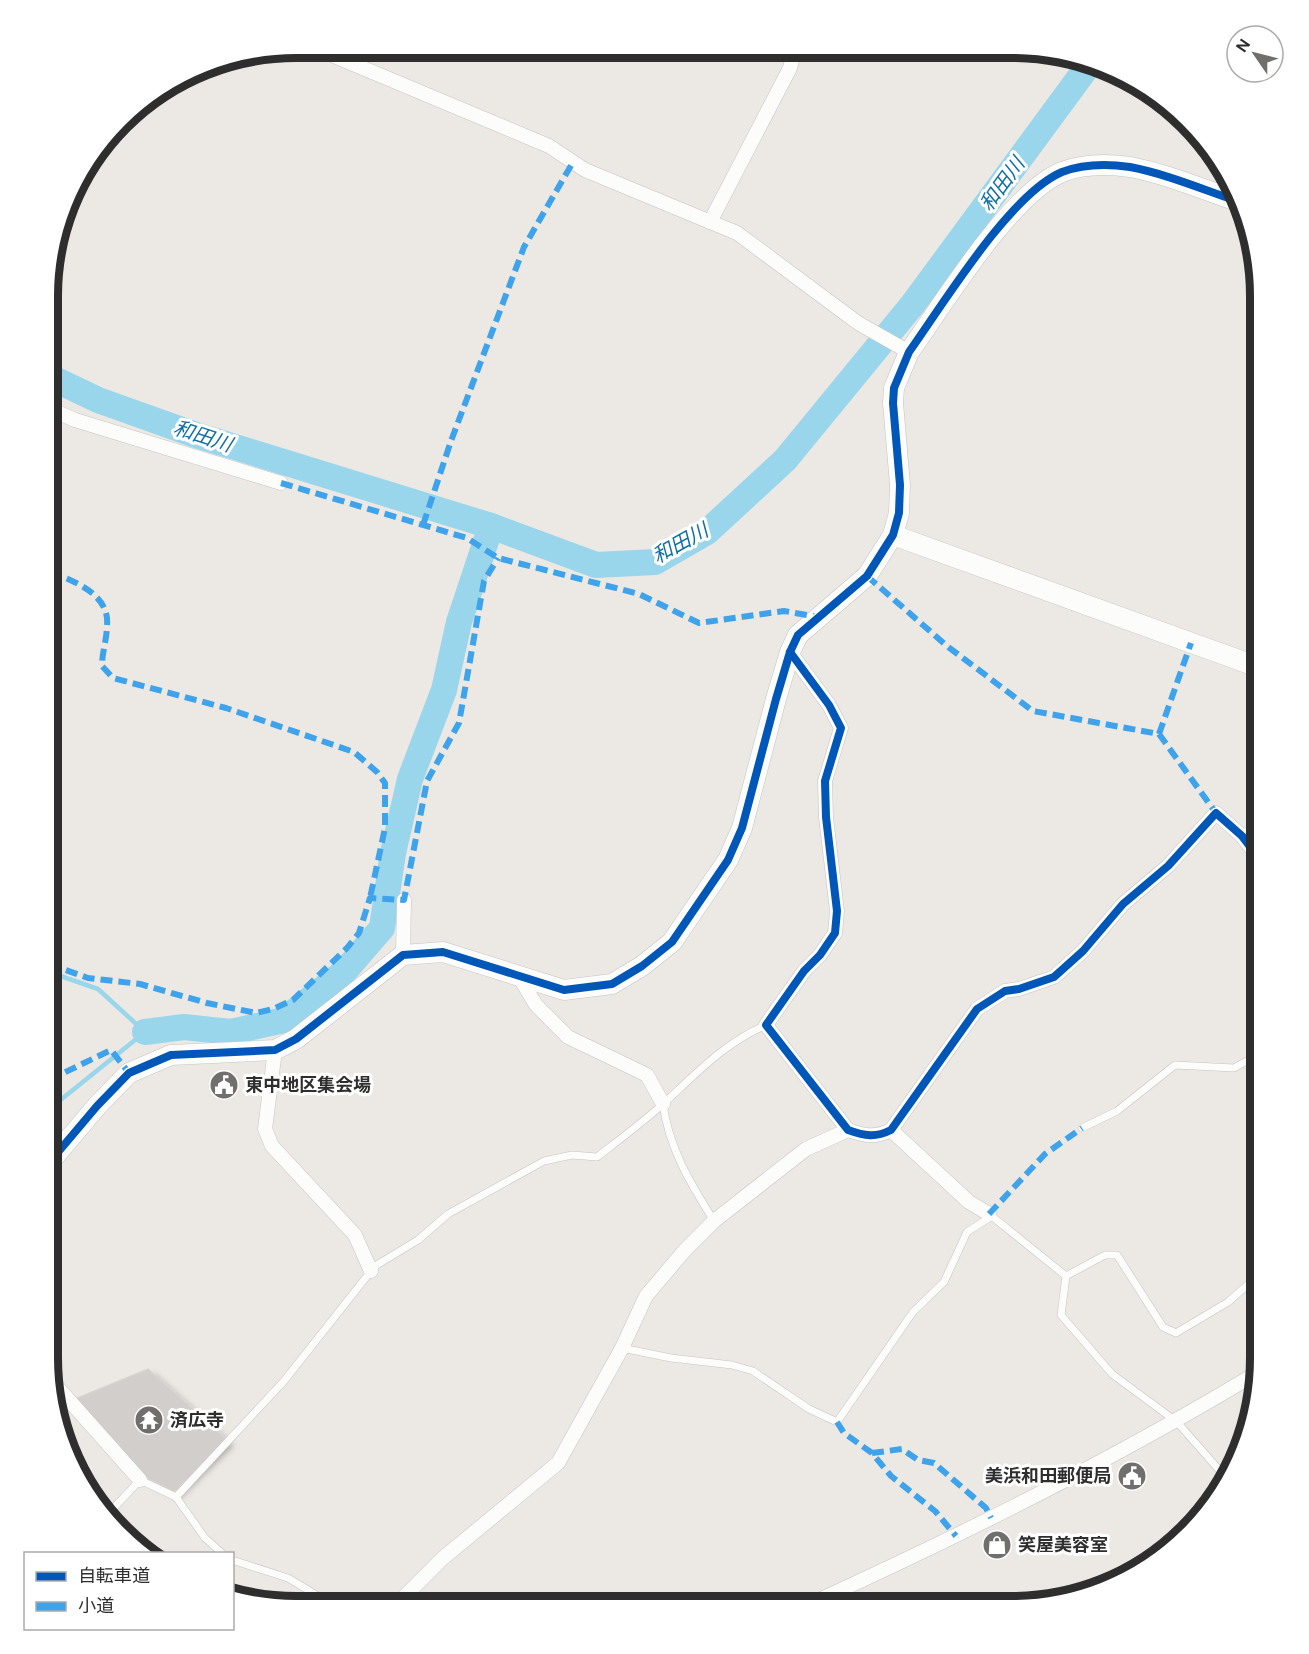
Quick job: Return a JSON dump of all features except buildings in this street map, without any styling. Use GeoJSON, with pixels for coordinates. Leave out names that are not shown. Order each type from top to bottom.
{"type":"FeatureCollection","features":[{"type":"Feature","properties":{"kind":"street"},"geometry":{"type":"LineString","coordinates":[[339,58],[549,146],[585,170],[737,233],[858,323],[904,349]]}},
{"type":"Feature","properties":{"kind":"street"},"geometry":{"type":"LineString","coordinates":[[710,222],[790,68],[793,58]]}},
{"type":"Feature","properties":{"kind":"street"},"geometry":{"type":"LineString","coordinates":[[58,1152],[129,1073],[171,1055],[275,1050],[296,1039],[404,955],[443,952],[564,990],[612,984],[642,966],[672,942],[728,860],[742,828],[790,652],[798,635],[867,576],[893,535],[898,513],[900,485],[893,403],[894,388],[904,349],[1023,199],[1062,173],[1078,167],[1104,165],[1131,167],[1229,197]]}},
{"type":"Feature","properties":{"kind":"street"},"geometry":{"type":"LineString","coordinates":[[58,413],[75,420],[281,483]]}},
{"type":"Feature","properties":{"kind":"street"},"geometry":{"type":"LineString","coordinates":[[893,535],[1250,664]]}},
{"type":"Feature","properties":{"kind":"street"},"geometry":{"type":"LineString","coordinates":[[790,652],[829,705],[841,728],[825,780],[826,817],[837,911],[836,933],[820,955],[804,971],[766,1025],[848,1130],[865,1136],[880,1136],[891,1130],[977,1009],[1005,991],[1019,989],[1054,977],[1083,951],[1123,904],[1168,866],[1216,813],[1242,836],[1250,847]]}},
{"type":"Feature","properties":{"kind":"street"},"geometry":{"type":"LineString","coordinates":[[1242,836],[1250,835]]}},
{"type":"Feature","properties":{"kind":"street"},"geometry":{"type":"LineString","coordinates":[[404,900],[404,955]]}},
{"type":"Feature","properties":{"kind":"street"},"geometry":{"type":"LineString","coordinates":[[518,975],[536,1005],[568,1037],[646,1075],[663,1104]]}},
{"type":"Feature","properties":{"kind":"street"},"geometry":{"type":"LineString","coordinates":[[275,1050],[265,1129],[272,1146],[355,1235],[371,1271]]}},
{"type":"Feature","properties":{"kind":"street"},"geometry":{"type":"LineString","coordinates":[[405,1596],[443,1558],[558,1463],[622,1347],[646,1296],[685,1250],[714,1221],[806,1149],[848,1130]]}},
{"type":"Feature","properties":{"kind":"street"},"geometry":{"type":"LineString","coordinates":[[891,1130],[960,1194],[990,1215]]}},
{"type":"Feature","properties":{"kind":"street"},"geometry":{"type":"LineString","coordinates":[[828,1596],[918,1555],[1177,1422],[1249,1378]]}},
{"type":"Feature","properties":{"kind":"street"},"geometry":{"type":"LineString","coordinates":[[61,1392],[140,1480]]}},
{"type":"Feature","properties":{"kind":"lane"},"geometry":{"type":"LineString","coordinates":[[176,1497],[284,1381],[371,1271],[418,1240],[448,1214],[544,1161],[572,1155],[597,1157],[663,1104],[718,1053],[742,1035],[766,1025]]}},
{"type":"Feature","properties":{"kind":"lane"},"geometry":{"type":"LineString","coordinates":[[1082,1128],[1117,1111],[1176,1065],[1234,1068],[1250,1059]]}},
{"type":"Feature","properties":{"kind":"lane"},"geometry":{"type":"LineString","coordinates":[[663,1104],[667,1130],[686,1178],[714,1221]]}},
{"type":"Feature","properties":{"kind":"lane"},"geometry":{"type":"LineString","coordinates":[[622,1347],[671,1358],[732,1365],[753,1371],[809,1409],[837,1422],[913,1312],[944,1282],[967,1232],[990,1215],[1066,1276]]}},
{"type":"Feature","properties":{"kind":"lane"},"geometry":{"type":"LineString","coordinates":[[1066,1276],[1105,1255],[1117,1255],[1163,1327],[1176,1333],[1228,1302],[1250,1283]]}},
{"type":"Feature","properties":{"kind":"lane"},"geometry":{"type":"LineString","coordinates":[[1066,1276],[1062,1315],[1112,1374],[1177,1422],[1221,1472]]}},
{"type":"Feature","properties":{"kind":"lane"},"geometry":{"type":"LineString","coordinates":[[113,1508],[140,1480],[176,1497],[205,1538],[221,1552]]}},
{"type":"Feature","properties":{"kind":"lane"},"geometry":{"type":"LineString","coordinates":[[234,1561],[288,1578],[318,1596]]}},
{"type":"Feature","properties":{"kind":"waterway","name":"和田川"},"geometry":{"type":"LineString","coordinates":[[58,381],[98,400],[196,435],[491,526],[596,565],[655,562],[707,532],[785,460],[913,304],[1085,70]]}},
{"type":"Feature","properties":{"kind":"waterway"},"geometry":{"type":"LineString","coordinates":[[145,1032],[184,1027],[231,1032],[284,1020],[344,972],[382,928],[393,853],[410,779],[444,690],[459,622],[491,526]]}},
{"type":"Feature","properties":{"kind":"waterway"},"geometry":{"type":"LineString","coordinates":[[58,975],[98,989],[145,1032],[58,1102]]}},
{"type":"Feature","properties":{"kind":"marked path"},"geometry":{"type":"LineString","coordinates":[[423,525],[451,441],[524,247],[573,162]]}},
{"type":"Feature","properties":{"kind":"marked path"},"geometry":{"type":"LineString","coordinates":[[281,483],[467,538],[498,558],[639,594],[699,623],[784,611],[818,617]]}},
{"type":"Feature","properties":{"kind":"marked path"},"geometry":{"type":"LineString","coordinates":[[58,967],[88,978],[140,984],[207,1003],[256,1013],[273,1009],[293,1000],[347,948],[359,933],[370,898],[404,900],[427,781],[459,723],[484,581],[498,558]]}},
{"type":"Feature","properties":{"kind":"marked path"},"geometry":{"type":"LineString","coordinates":[[58,575],[88,590],[102,605],[107,625],[102,666],[113,678],[226,708],[354,752],[377,772],[385,783],[385,828],[370,898]]}},
{"type":"Feature","properties":{"kind":"marked path"},"geometry":{"type":"LineString","coordinates":[[867,576],[947,646],[1033,711],[1159,734],[1216,813]]}},
{"type":"Feature","properties":{"kind":"marked path"},"geometry":{"type":"LineString","coordinates":[[1159,734],[1191,643]]}},
{"type":"Feature","properties":{"kind":"marked path"},"geometry":{"type":"LineString","coordinates":[[58,1076],[111,1050],[129,1073]]}},
{"type":"Feature","properties":{"kind":"marked path"},"geometry":{"type":"LineString","coordinates":[[989,1214],[1045,1154],[1082,1128]]}},
{"type":"Feature","properties":{"kind":"marked path"},"geometry":{"type":"LineString","coordinates":[[837,1422],[844,1433],[872,1453],[891,1476],[935,1511],[956,1536]]}},
{"type":"Feature","properties":{"kind":"marked path"},"geometry":{"type":"LineString","coordinates":[[872,1453],[902,1449],[918,1460],[934,1463],[986,1508],[991,1518]]}},
{"type":"Feature","properties":{"kind":"cycle path"},"geometry":{"type":"LineString","coordinates":[[58,1152],[129,1073],[171,1055],[275,1050],[296,1039],[403,955],[443,952],[564,990],[612,984],[642,966],[672,942],[728,860],[742,828],[776,699],[790,652],[798,635],[867,576],[893,535],[899,513],[900,485],[893,403],[894,388],[909,352],[979,252],[1021,203],[1042,184],[1062,172],[1079,167],[1105,165],[1130,167],[1172,178],[1229,198]]}},
{"type":"Feature","properties":{"kind":"cycle path"},"geometry":{"type":"LineString","coordinates":[[790,652],[829,705],[841,728],[825,781],[826,817],[837,911],[835,933],[820,955],[804,971],[766,1025],[848,1130],[870,1135],[891,1130],[977,1009],[1005,991],[1019,989],[1054,977],[1083,951],[1123,904],[1168,866],[1216,813],[1242,836],[1250,847]]}},
{"type":"Feature","properties":{"kind":"place","name":"東中地区集会場"},"geometry":{"type":"Point","coordinates":[224,1085]}},
{"type":"Feature","properties":{"kind":"place","name":"済広寺"},"geometry":{"type":"Point","coordinates":[149,1420]}},
{"type":"Feature","properties":{"kind":"place","name":"美浜和田郵便局"},"geometry":{"type":"Point","coordinates":[1132,1476]}},
{"type":"Feature","properties":{"kind":"place","name":"笑屋美容室"},"geometry":{"type":"Point","coordinates":[997,1545]}}]}
